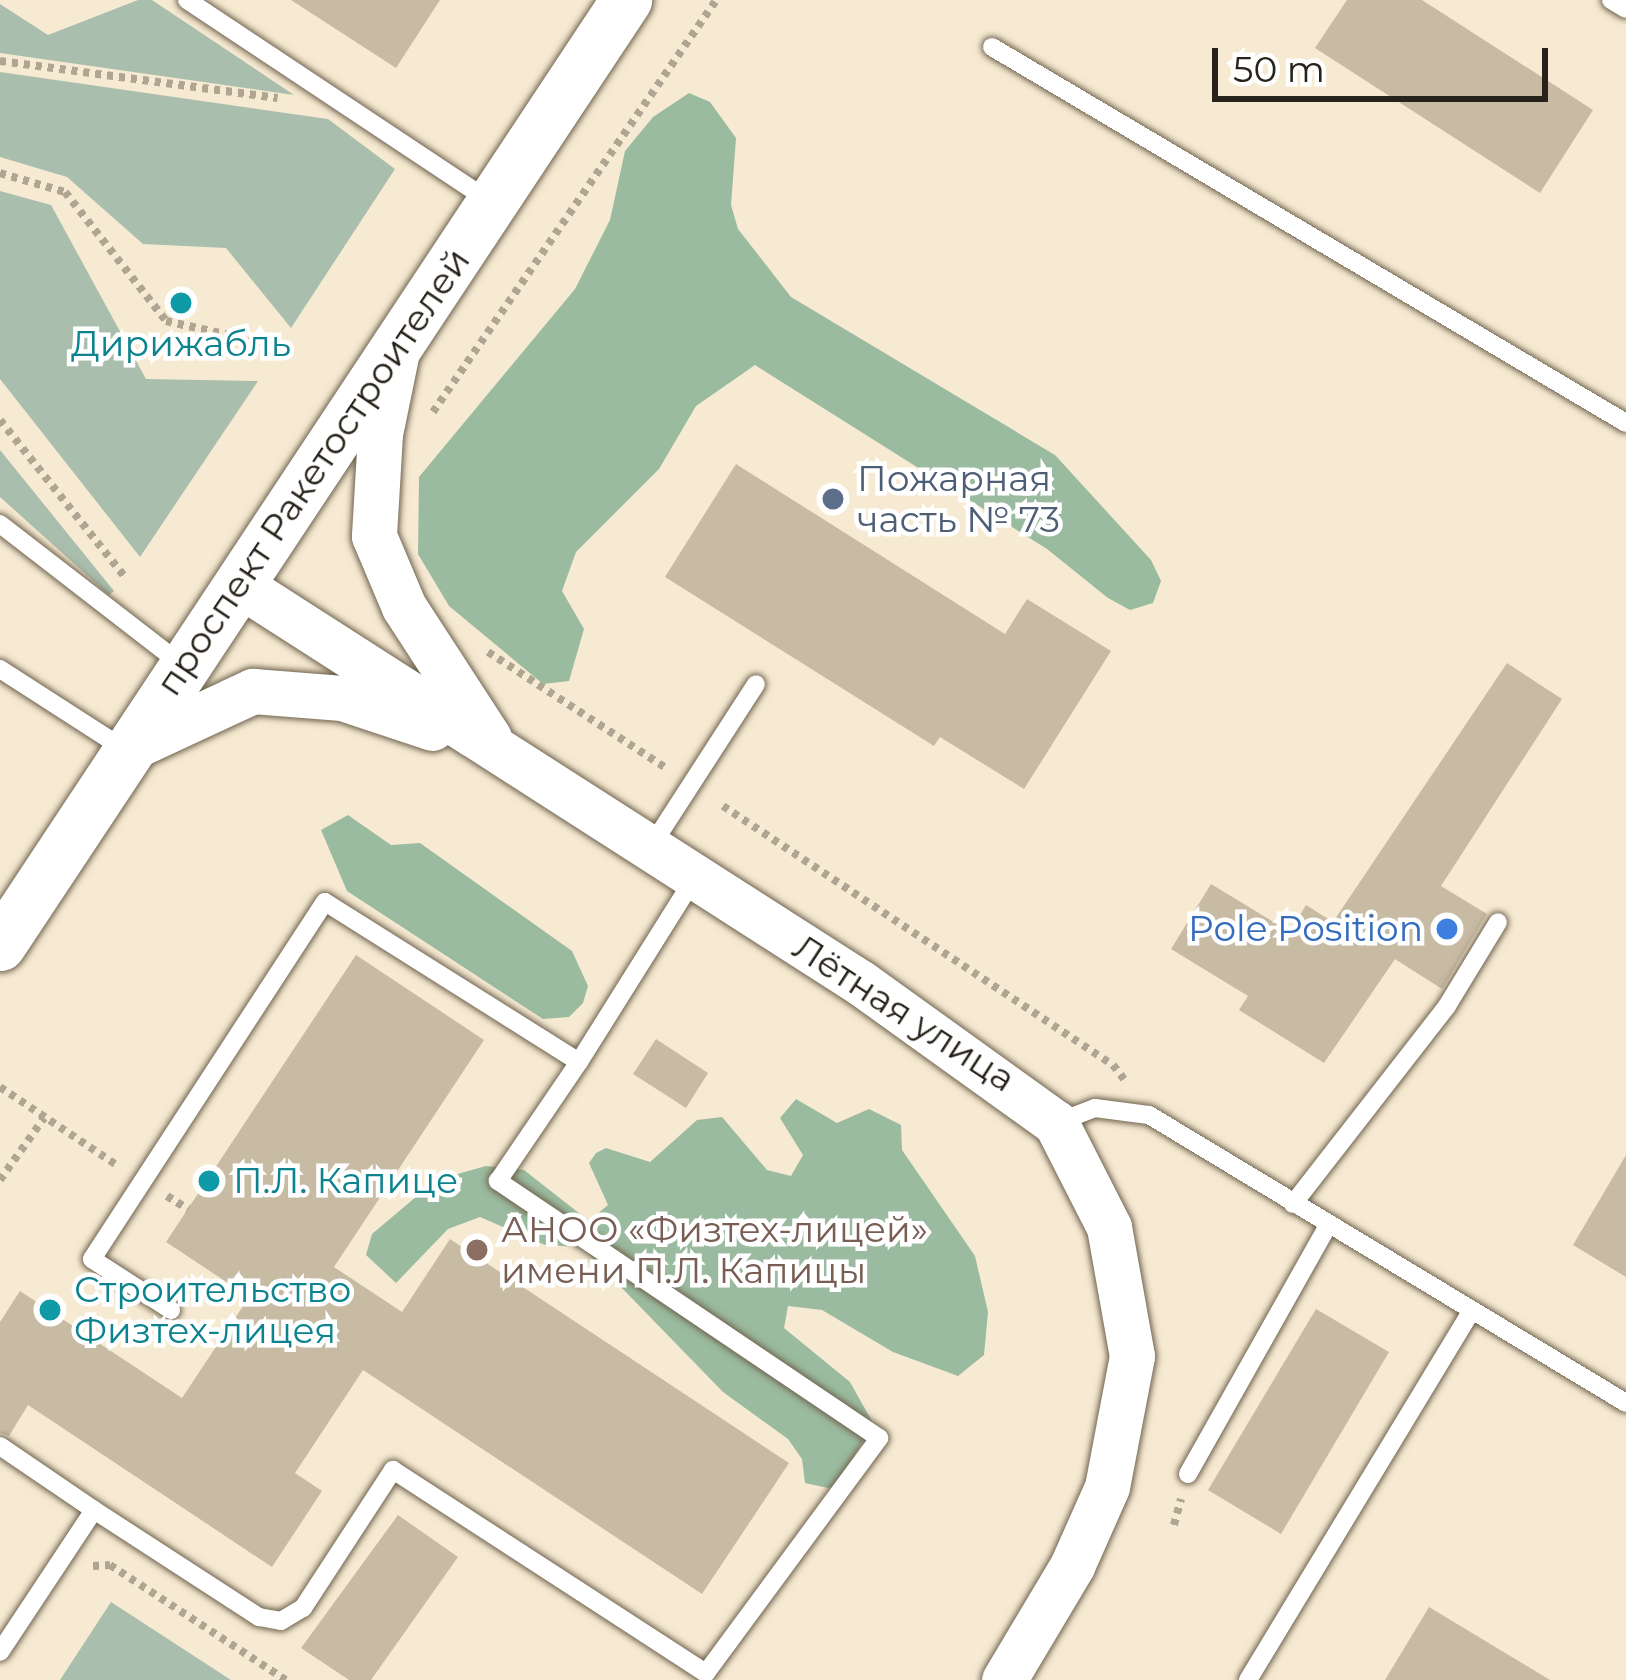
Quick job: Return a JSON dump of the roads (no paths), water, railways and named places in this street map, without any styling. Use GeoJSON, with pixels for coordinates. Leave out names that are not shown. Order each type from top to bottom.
{"type":"FeatureCollection","features":[{"type":"Feature","properties":{"kind":"main road","name":"проспект Ракетостроителей"},"geometry":{"type":"LineString","coordinates":[[0,945],[626,0]]}},
{"type":"Feature","properties":{"kind":"street"},"geometry":{"type":"LineString","coordinates":[[398,345],[380,434],[374,536],[404,607],[497,750]]}},
{"type":"Feature","properties":{"kind":"street","name":"Лётная улица"},"geometry":{"type":"LineString","coordinates":[[240,585],[1027,1095],[1056,1123],[1109,1228],[1132,1356],[1106,1486],[1072,1566],[1004,1680]]}},
{"type":"Feature","properties":{"kind":"street"},"geometry":{"type":"LineString","coordinates":[[129,750],[235,698],[293,689],[497,750]]}},
{"type":"Feature","properties":{"kind":"lane"},"geometry":{"type":"LineString","coordinates":[[188,0],[492,202]]}},
{"type":"Feature","properties":{"kind":"lane"},"geometry":{"type":"LineString","coordinates":[[1611,0],[1626,9]]}},
{"type":"Feature","properties":{"kind":"lane"},"geometry":{"type":"LineString","coordinates":[[992,47],[1626,423]]}},
{"type":"Feature","properties":{"kind":"lane"},"geometry":{"type":"LineString","coordinates":[[0,524],[185,666]]}},
{"type":"Feature","properties":{"kind":"lane"},"geometry":{"type":"LineString","coordinates":[[0,669],[129,750]]}},
{"type":"Feature","properties":{"kind":"lane"},"geometry":{"type":"LineString","coordinates":[[650,848],[755,684]]}},
{"type":"Feature","properties":{"kind":"lane"},"geometry":{"type":"LineString","coordinates":[[0,1446],[259,1616],[281,1622],[303,1607],[393,1470],[706,1673],[879,1438],[498,1181],[695,877]]}},
{"type":"Feature","properties":{"kind":"lane"},"geometry":{"type":"LineString","coordinates":[[171,1310],[92,1259],[325,902],[579,1061]]}},
{"type":"Feature","properties":{"kind":"lane"},"geometry":{"type":"LineString","coordinates":[[1293,1204],[1447,1006],[1498,922]]}},
{"type":"Feature","properties":{"kind":"lane"},"geometry":{"type":"LineString","coordinates":[[1056,1123],[1095,1108],[1149,1115],[1626,1403]]}},
{"type":"Feature","properties":{"kind":"lane"},"geometry":{"type":"LineString","coordinates":[[1188,1474],[1328,1226]]}},
{"type":"Feature","properties":{"kind":"lane"},"geometry":{"type":"LineString","coordinates":[[1248,1680],[1471,1312]]}},
{"type":"Feature","properties":{"kind":"lane"},"geometry":{"type":"LineString","coordinates":[[0,1652],[94,1510]]}},
{"type":"Feature","properties":{"kind":"place","name":"Дирижабль"},"geometry":{"type":"Point","coordinates":[181,303]}},
{"type":"Feature","properties":{"kind":"place","name":"Пожарная часть № 73"},"geometry":{"type":"Point","coordinates":[833,499]}},
{"type":"Feature","properties":{"kind":"place","name":"Pole Position"},"geometry":{"type":"Point","coordinates":[1447,929]}},
{"type":"Feature","properties":{"kind":"place","name":"П.Л. Капице"},"geometry":{"type":"Point","coordinates":[209,1181]}},
{"type":"Feature","properties":{"kind":"place","name":"АНОО «Физтех-лицей» имени П.Л. Капицы"},"geometry":{"type":"Point","coordinates":[477,1250]}},
{"type":"Feature","properties":{"kind":"place","name":"Строительство Физтех-лицея"},"geometry":{"type":"Point","coordinates":[50,1310]}}]}
